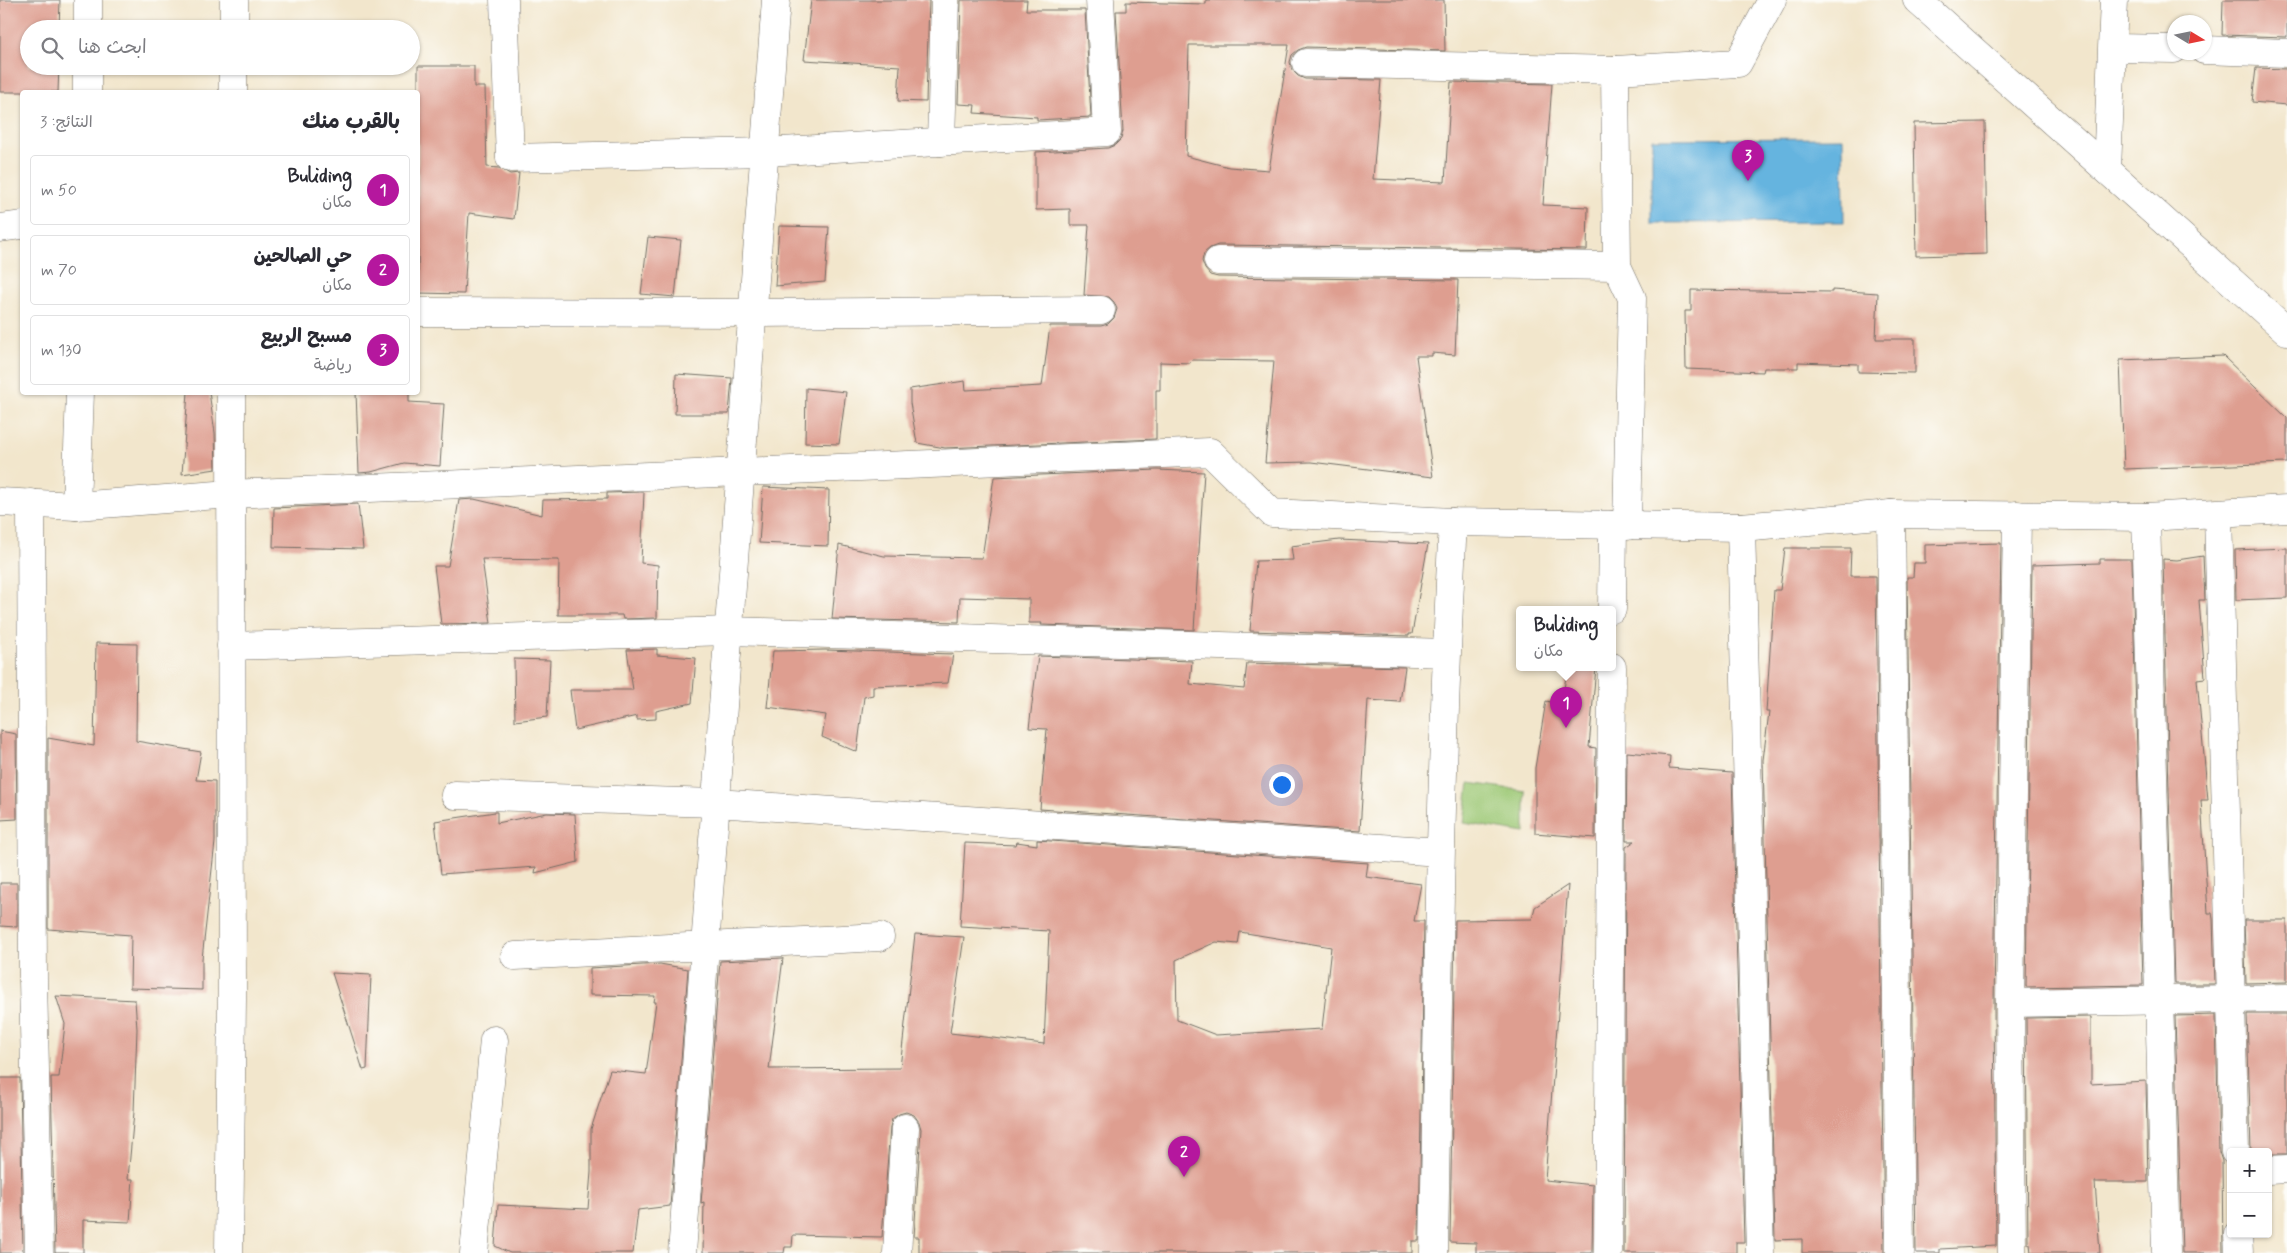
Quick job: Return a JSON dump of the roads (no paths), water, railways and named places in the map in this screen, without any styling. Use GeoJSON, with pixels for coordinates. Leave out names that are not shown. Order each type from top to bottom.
{"type":"FeatureCollection","features":[{"type":"Feature","properties":{"kind":"street"},"geometry":{"type":"LineString","coordinates":[[88,0],[88,20]]}},
{"type":"Feature","properties":{"kind":"street"},"geometry":{"type":"LineString","coordinates":[[234,0],[234,20]]}},
{"type":"Feature","properties":{"kind":"street"},"geometry":{"type":"LineString","coordinates":[[504,0],[510,158],[765,152],[1107,132],[1100,0]]}},
{"type":"Feature","properties":{"kind":"street"},"geometry":{"type":"LineString","coordinates":[[682,1253],[776,0]]}},
{"type":"Feature","properties":{"kind":"street"},"geometry":{"type":"LineString","coordinates":[[941,142],[945,0]]}},
{"type":"Feature","properties":{"kind":"street"},"geometry":{"type":"LineString","coordinates":[[1306,62],[1615,70],[1738,63],[1772,0]]}},
{"type":"Feature","properties":{"kind":"street"},"geometry":{"type":"LineString","coordinates":[[1918,0],[2287,331]]}},
{"type":"Feature","properties":{"kind":"street"},"geometry":{"type":"LineString","coordinates":[[2108,169],[2114,0]]}},
{"type":"Feature","properties":{"kind":"street"},"geometry":{"type":"LineString","coordinates":[[2113,48],[2167,50]]}},
{"type":"Feature","properties":{"kind":"street"},"geometry":{"type":"LineString","coordinates":[[2212,50],[2287,53]]}},
{"type":"Feature","properties":{"kind":"street"},"geometry":{"type":"LineString","coordinates":[[1612,606],[1620,526],[1632,298],[1617,266],[1615,70]]}},
{"type":"Feature","properties":{"kind":"street"},"geometry":{"type":"LineString","coordinates":[[87,75],[87,90]]}},
{"type":"Feature","properties":{"kind":"street"},"geometry":{"type":"LineString","coordinates":[[233,75],[233,90]]}},
{"type":"Feature","properties":{"kind":"street"},"geometry":{"type":"LineString","coordinates":[[0,228],[20,225]]}},
{"type":"Feature","properties":{"kind":"street"},"geometry":{"type":"LineString","coordinates":[[1218,261],[1617,266]]}},
{"type":"Feature","properties":{"kind":"street"},"geometry":{"type":"LineString","coordinates":[[420,312],[752,314],[1101,310]]}},
{"type":"Feature","properties":{"kind":"street"},"geometry":{"type":"LineString","coordinates":[[76,506],[80,395]]}},
{"type":"Feature","properties":{"kind":"street"},"geometry":{"type":"LineString","coordinates":[[229,1253],[232,999],[231,395]]}},
{"type":"Feature","properties":{"kind":"street"},"geometry":{"type":"LineString","coordinates":[[0,502],[76,506],[230,494],[1210,452],[1272,512],[1453,522],[1742,527],[1891,514],[2146,517],[2287,509]]}},
{"type":"Feature","properties":{"kind":"street"},"geometry":{"type":"LineString","coordinates":[[31,503],[33,979],[39,1253]]}},
{"type":"Feature","properties":{"kind":"street"},"geometry":{"type":"LineString","coordinates":[[1891,514],[1900,1253]]}},
{"type":"Feature","properties":{"kind":"street"},"geometry":{"type":"LineString","coordinates":[[2218,514],[2230,1000],[2236,1148]]}},
{"type":"Feature","properties":{"kind":"street"},"geometry":{"type":"LineString","coordinates":[[2012,1253],[2010,1003],[2017,515]]}},
{"type":"Feature","properties":{"kind":"street"},"geometry":{"type":"LineString","coordinates":[[2146,517],[2166,1253]]}},
{"type":"Feature","properties":{"kind":"street"},"geometry":{"type":"LineString","coordinates":[[1434,1253],[1440,852],[1446,653],[1453,522]]}},
{"type":"Feature","properties":{"kind":"street"},"geometry":{"type":"LineString","coordinates":[[1742,527],[1760,1253]]}},
{"type":"Feature","properties":{"kind":"street"},"geometry":{"type":"LineString","coordinates":[[231,646],[729,631],[1446,653]]}},
{"type":"Feature","properties":{"kind":"street"},"geometry":{"type":"LineString","coordinates":[[1608,1253],[1612,671]]}},
{"type":"Feature","properties":{"kind":"street"},"geometry":{"type":"LineString","coordinates":[[455,795],[716,803],[1440,852]]}},
{"type":"Feature","properties":{"kind":"street"},"geometry":{"type":"LineString","coordinates":[[515,956],[880,937]]}},
{"type":"Feature","properties":{"kind":"street"},"geometry":{"type":"LineString","coordinates":[[2010,1003],[2287,998]]}},
{"type":"Feature","properties":{"kind":"street"},"geometry":{"type":"LineString","coordinates":[[474,1253],[494,1040]]}},
{"type":"Feature","properties":{"kind":"street"},"geometry":{"type":"LineString","coordinates":[[897,1253],[905,1128]]}},
{"type":"Feature","properties":{"kind":"street"},"geometry":{"type":"LineString","coordinates":[[2272,1170],[2287,1169]]}},
{"type":"Feature","properties":{"kind":"street"},"geometry":{"type":"LineString","coordinates":[[2238,1238],[2239,1253]]}},
{"type":"Feature","properties":{"kind":"water"},"geometry":{"type":"Polygon","coordinates":[[[1843,138],[1844,222],[1652,223],[1652,139],[1843,138]]]}},
{"type":"Feature","properties":{"kind":"place","name":"مسبح الربيع"},"geometry":{"type":"Point","coordinates":[1748,181]}},
{"type":"Feature","properties":{"kind":"place","name":"Buliding"},"geometry":{"type":"Point","coordinates":[1566,728]}},
{"type":"Feature","properties":{"kind":"place","name":"حي الصالحين"},"geometry":{"type":"Point","coordinates":[1184,1177]}}]}
